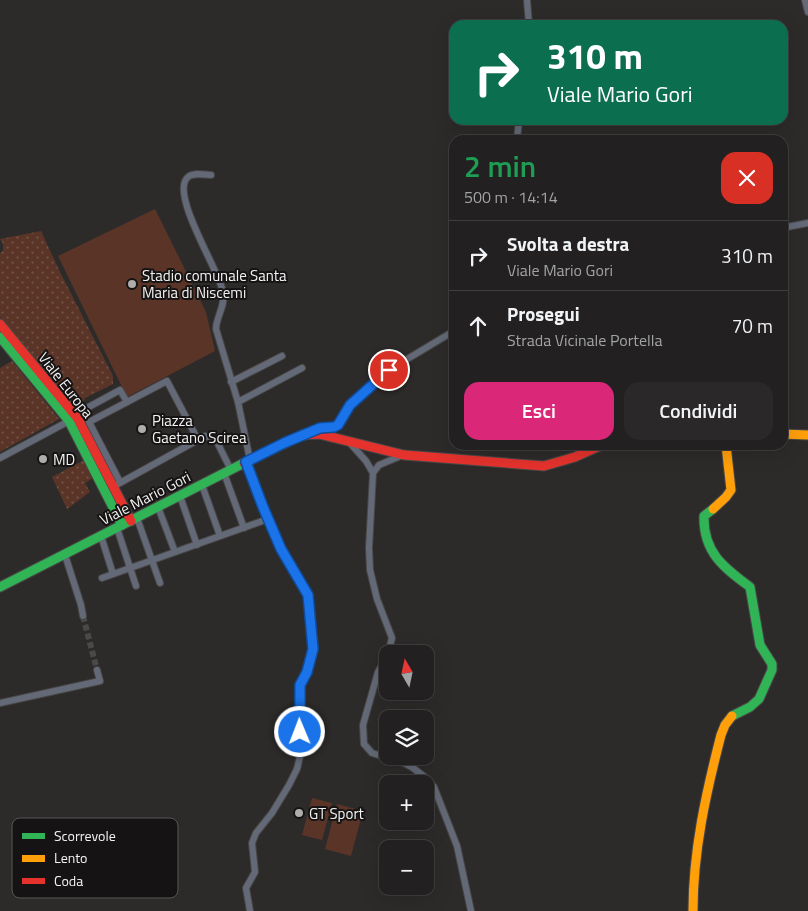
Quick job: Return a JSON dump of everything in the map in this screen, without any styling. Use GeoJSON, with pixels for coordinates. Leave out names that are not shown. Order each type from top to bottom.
{"type":"FeatureCollection","features":[{"type":"Feature","properties":{"kind":"street"},"geometry":{"type":"LineString","coordinates":[[527,0],[529,20]]}},
{"type":"Feature","properties":{"kind":"street"},"geometry":{"type":"LineString","coordinates":[[805,0],[808,12]]}},
{"type":"Feature","properties":{"kind":"street"},"geometry":{"type":"LineString","coordinates":[[211,175],[194,174],[188,177],[183,191],[194,225],[221,282],[224,299],[216,323],[216,330],[238,402],[248,461],[268,519],[281,549],[308,595],[313,649],[307,672],[300,685],[301,752],[297,769],[290,785],[256,833],[252,843],[256,872],[246,888],[250,911]]}},
{"type":"Feature","properties":{"kind":"street"},"geometry":{"type":"LineString","coordinates":[[788,227],[808,223]]}},
{"type":"Feature","properties":{"kind":"street","name":"Viale Europa"},"geometry":{"type":"LineString","coordinates":[[0,324],[72,418],[116,484],[127,523]]}},
{"type":"Feature","properties":{"kind":"street"},"geometry":{"type":"LineString","coordinates":[[302,435],[320,428],[338,425],[350,405],[389,370],[449,334]]}},
{"type":"Feature","properties":{"kind":"street","name":"Viale Europa"},"geometry":{"type":"LineString","coordinates":[[0,337],[72,418],[127,523]]}},
{"type":"Feature","properties":{"kind":"street"},"geometry":{"type":"LineString","coordinates":[[232,382],[282,356]]}},
{"type":"Feature","properties":{"kind":"street"},"geometry":{"type":"LineString","coordinates":[[238,402],[302,368]]}},
{"type":"Feature","properties":{"kind":"street"},"geometry":{"type":"LineString","coordinates":[[198,440],[167,381],[89,422],[116,484],[198,440],[205,436],[216,440],[244,528]]}},
{"type":"Feature","properties":{"kind":"street"},"geometry":{"type":"LineString","coordinates":[[0,458],[120,390],[127,402]]}},
{"type":"Feature","properties":{"kind":"street"},"geometry":{"type":"LineString","coordinates":[[302,435],[319,434],[404,455],[544,466],[575,457],[591,450]]}},
{"type":"Feature","properties":{"kind":"street"},"geometry":{"type":"LineString","coordinates":[[788,434],[808,435]]}},
{"type":"Feature","properties":{"kind":"street","name":"Viale Mario Gori"},"geometry":{"type":"LineString","coordinates":[[0,587],[302,435]]}},
{"type":"Feature","properties":{"kind":"street"},"geometry":{"type":"LineString","coordinates":[[348,441],[373,473]]}},
{"type":"Feature","properties":{"kind":"street"},"geometry":{"type":"LineString","coordinates":[[693,911],[692,889],[703,803],[721,735],[725,724],[733,714],[750,707],[759,699],[772,664],[760,644],[750,587],[720,564],[710,550],[702,529],[704,516],[726,497],[731,490],[727,450]]}},
{"type":"Feature","properties":{"kind":"street"},"geometry":{"type":"LineString","coordinates":[[390,645],[392,638],[377,599],[370,570],[369,548],[373,473],[379,464],[404,455]]}},
{"type":"Feature","properties":{"kind":"street"},"geometry":{"type":"LineString","coordinates":[[202,485],[220,536]]}},
{"type":"Feature","properties":{"kind":"street"},"geometry":{"type":"LineString","coordinates":[[180,496],[197,545]]}},
{"type":"Feature","properties":{"kind":"street"},"geometry":{"type":"LineString","coordinates":[[158,507],[175,552]]}},
{"type":"Feature","properties":{"kind":"street"},"geometry":{"type":"LineString","coordinates":[[102,578],[268,519]]}},
{"type":"Feature","properties":{"kind":"street"},"geometry":{"type":"LineString","coordinates":[[127,523],[152,560],[160,583]]}},
{"type":"Feature","properties":{"kind":"street"},"geometry":{"type":"LineString","coordinates":[[127,523],[131,568],[136,586]]}},
{"type":"Feature","properties":{"kind":"street"},"geometry":{"type":"LineString","coordinates":[[101,536],[114,574]]}},
{"type":"Feature","properties":{"kind":"street"},"geometry":{"type":"LineString","coordinates":[[64,555],[81,605],[82,616]]}},
{"type":"Feature","properties":{"kind":"street"},"geometry":{"type":"LineString","coordinates":[[0,703],[100,681],[97,670]]}},
{"type":"Feature","properties":{"kind":"street"},"geometry":{"type":"LineString","coordinates":[[379,670],[363,725],[364,744],[372,753],[414,768],[434,788],[458,846],[471,911]]}},
{"type":"Feature","properties":{"kind":"shaded area","name":"Stadio comunale Santa Maria di Niscemi"},"geometry":{"type":"Polygon","coordinates":[[[155,209],[206,312],[215,351],[127,397],[58,256],[155,209]]]}},
{"type":"Feature","properties":{"kind":"shaded area"},"geometry":{"type":"Polygon","coordinates":[[[41,231],[113,376],[113,384],[85,398],[82,405],[75,408],[0,317],[0,253],[3,251],[3,244],[0,239],[41,231]]]}},
{"type":"Feature","properties":{"kind":"shaded area"},"geometry":{"type":"Polygon","coordinates":[[[12,361],[59,419],[0,452],[0,368],[12,361]]]}},
{"type":"Feature","properties":{"kind":"shaded area"},"geometry":{"type":"Polygon","coordinates":[[[84,460],[93,478],[85,483],[90,492],[67,509],[52,477],[84,460]]]}},
{"type":"Feature","properties":{"kind":"shaded area"},"geometry":{"type":"Polygon","coordinates":[[[312,798],[332,803],[322,840],[302,835],[312,798]]]}},
{"type":"Feature","properties":{"kind":"shaded area"},"geometry":{"type":"Polygon","coordinates":[[[337,804],[363,811],[351,856],[325,849],[337,804]]]}},
{"type":"Feature","properties":{"kind":"tunnel"},"geometry":{"type":"LineString","coordinates":[[83,616],[97,670]]}},
{"type":"Feature","properties":{"kind":"traffic: fast"},"geometry":{"type":"LineString","coordinates":[[0,337],[69,421],[122,525]]}},
{"type":"Feature","properties":{"kind":"traffic: fast"},"geometry":{"type":"LineString","coordinates":[[0,587],[244,463]]}},
{"type":"Feature","properties":{"kind":"traffic: fast"},"geometry":{"type":"LineString","coordinates":[[713,509],[704,516],[707,539],[716,558],[731,573],[750,587],[760,645],[772,664],[772,670],[759,699],[750,707],[732,716]]}},
{"type":"Feature","properties":{"kind":"traffic: slow"},"geometry":{"type":"LineString","coordinates":[[788,434],[808,435]]}},
{"type":"Feature","properties":{"kind":"traffic: slow"},"geometry":{"type":"LineString","coordinates":[[713,509],[731,490],[727,450]]}},
{"type":"Feature","properties":{"kind":"traffic: slow"},"geometry":{"type":"LineString","coordinates":[[693,911],[695,866],[710,779],[721,735],[725,725],[732,716]]}},
{"type":"Feature","properties":{"kind":"traffic: jam"},"geometry":{"type":"LineString","coordinates":[[0,324],[78,419],[131,521]]}},
{"type":"Feature","properties":{"kind":"traffic: jam"},"geometry":{"type":"LineString","coordinates":[[244,463],[302,435],[319,434],[404,455],[544,466],[575,457],[591,450]]}},
{"type":"Feature","properties":{"kind":"place","name":"Stadio comunale Santa Maria di Niscemi"},"geometry":{"type":"Point","coordinates":[132,284]}},
{"type":"Feature","properties":{"kind":"place","name":"Piazza Gaetano Scirea"},"geometry":{"type":"Point","coordinates":[142,429]}},
{"type":"Feature","properties":{"kind":"place","name":"MD"},"geometry":{"type":"Point","coordinates":[43,459]}},
{"type":"Feature","properties":{"kind":"place","name":"GT Sport"},"geometry":{"type":"Point","coordinates":[299,813]}},
{"type":"Feature","properties":{"kind":"route"},"geometry":{"type":"LineString","coordinates":[[300,732],[300,685],[307,672],[313,649],[308,595],[281,549],[246,462],[320,428],[338,425],[350,405],[389,370]]}}]}
